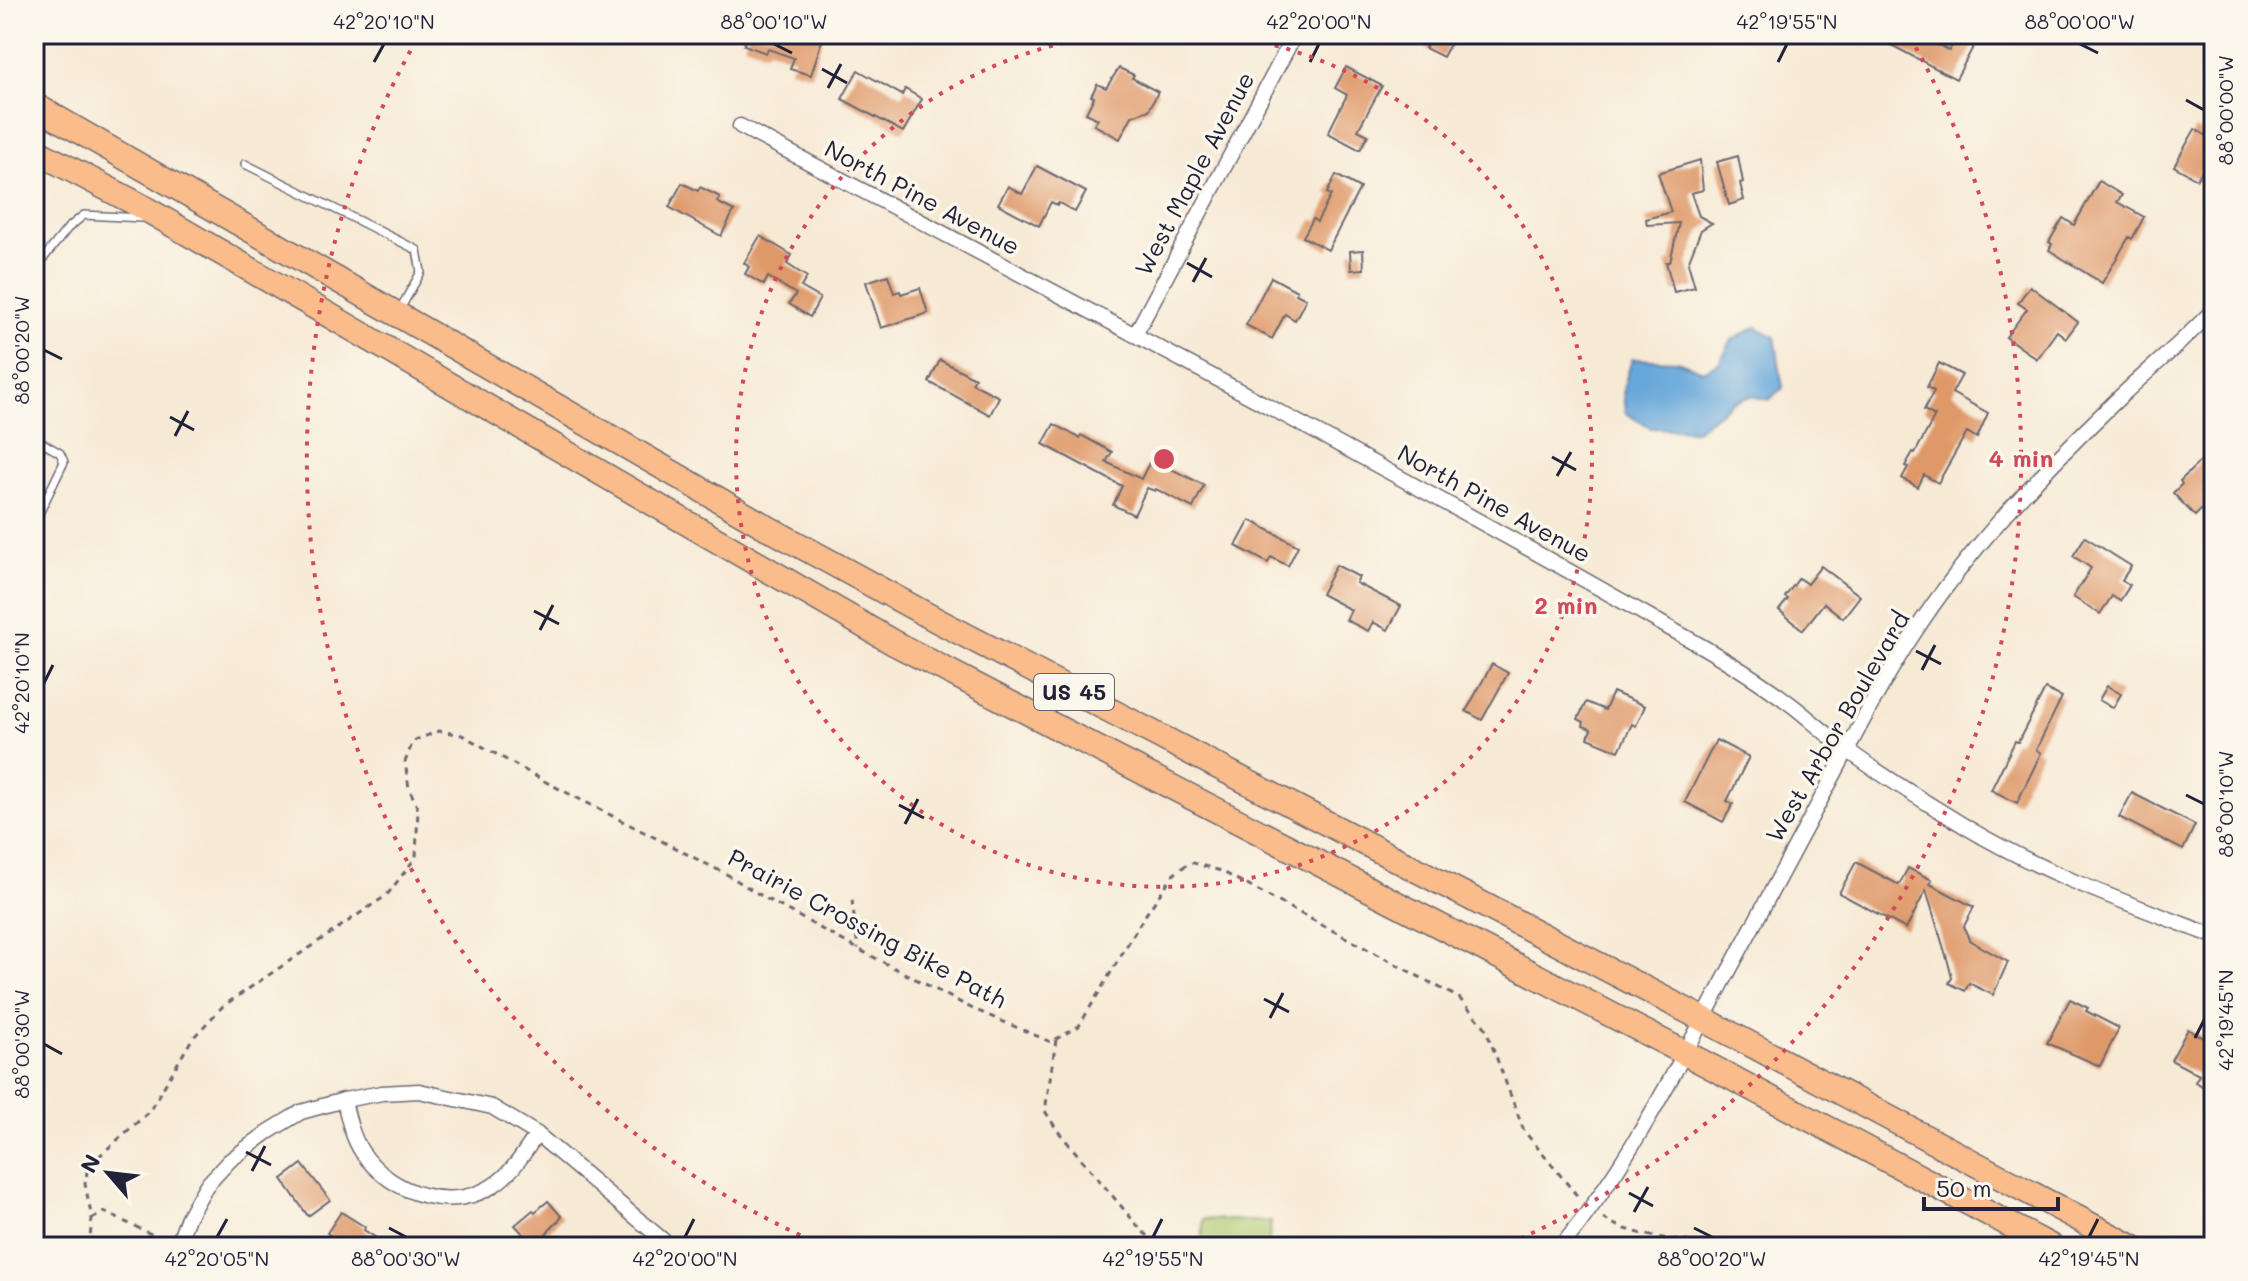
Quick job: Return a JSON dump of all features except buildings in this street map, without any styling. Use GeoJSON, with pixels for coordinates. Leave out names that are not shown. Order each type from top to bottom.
{"type":"FeatureCollection","features":[{"type":"Feature","properties":{"kind":"main road","name":"US 45"},"geometry":{"type":"LineString","coordinates":[[34,105],[768,528],[940,622],[1703,1019],[2132,1247]]}},
{"type":"Feature","properties":{"kind":"main road","name":"US 45"},"geometry":{"type":"LineString","coordinates":[[34,150],[162,218],[894,643],[2052,1247]]}},
{"type":"Feature","properties":{"kind":"street","name":"West Maple Avenue"},"geometry":{"type":"LineString","coordinates":[[1135,335],[1295,34]]}},
{"type":"Feature","properties":{"kind":"street","name":"North Pine Avenue"},"geometry":{"type":"LineString","coordinates":[[740,126],[1489,524],[1705,648],[1790,703],[1847,750],[2007,850],[2084,887],[2214,936]]}},
{"type":"Feature","properties":{"kind":"street","name":"West Arbor Boulevard"},"geometry":{"type":"LineString","coordinates":[[1561,1247],[1617,1172],[1914,632],[1968,559],[2026,491],[2214,309]]}},
{"type":"Feature","properties":{"kind":"street"},"geometry":{"type":"LineString","coordinates":[[170,1243],[206,1186],[229,1161],[268,1132],[301,1112],[344,1100],[382,1093],[419,1091],[492,1107],[537,1134],[671,1247]]}},
{"type":"Feature","properties":{"kind":"street"},"geometry":{"type":"LineString","coordinates":[[344,1100],[350,1126],[361,1151],[375,1168],[398,1185],[431,1199],[456,1199],[478,1194],[500,1182],[537,1134]]}},
{"type":"Feature","properties":{"kind":"lane"},"geometry":{"type":"LineString","coordinates":[[245,164],[417,250],[421,272],[398,313]]}},
{"type":"Feature","properties":{"kind":"lane"},"geometry":{"type":"LineString","coordinates":[[34,182],[34,196]]}},
{"type":"Feature","properties":{"kind":"lane"},"geometry":{"type":"LineString","coordinates":[[34,270],[68,228],[84,215],[162,218]]}},
{"type":"Feature","properties":{"kind":"lane"},"geometry":{"type":"LineString","coordinates":[[34,438],[60,453],[64,462],[34,524]]}},
{"type":"Feature","properties":{"kind":"path","name":"Prairie Crossing Bike Path"},"geometry":{"type":"LineString","coordinates":[[89,1247],[92,1219],[85,1184],[88,1166],[149,1112],[192,1039],[223,1006],[387,895],[416,857],[418,809],[409,788],[405,762],[413,741],[439,731],[462,735],[476,742],[971,1008],[1051,1042],[1057,1039]]}},
{"type":"Feature","properties":{"kind":"path"},"geometry":{"type":"LineString","coordinates":[[1162,1247],[1142,1231],[1057,1130],[1045,1111],[1057,1039],[1079,1026],[1142,920],[1173,875],[1190,862],[1221,871],[1459,998],[1485,1027],[1524,1131],[1575,1194],[1616,1226],[1671,1240],[1835,1247]]}},
{"type":"Feature","properties":{"kind":"path"},"geometry":{"type":"LineString","coordinates":[[852,900],[858,949]]}},
{"type":"Feature","properties":{"kind":"path"},"geometry":{"type":"LineString","coordinates":[[92,1219],[104,1212],[170,1243]]}},
{"type":"Feature","properties":{"kind":"green space"},"geometry":{"type":"Polygon","coordinates":[[[1203,1219],[1271,1222],[1268,1247],[1202,1247],[1203,1219]]]}},
{"type":"Feature","properties":{"kind":"water"},"geometry":{"type":"Polygon","coordinates":[[[1756,327],[1775,337],[1783,388],[1769,400],[1751,396],[1733,402],[1696,430],[1651,428],[1625,413],[1623,389],[1632,359],[1677,361],[1703,371],[1719,363],[1732,340],[1756,327]]]}}]}
